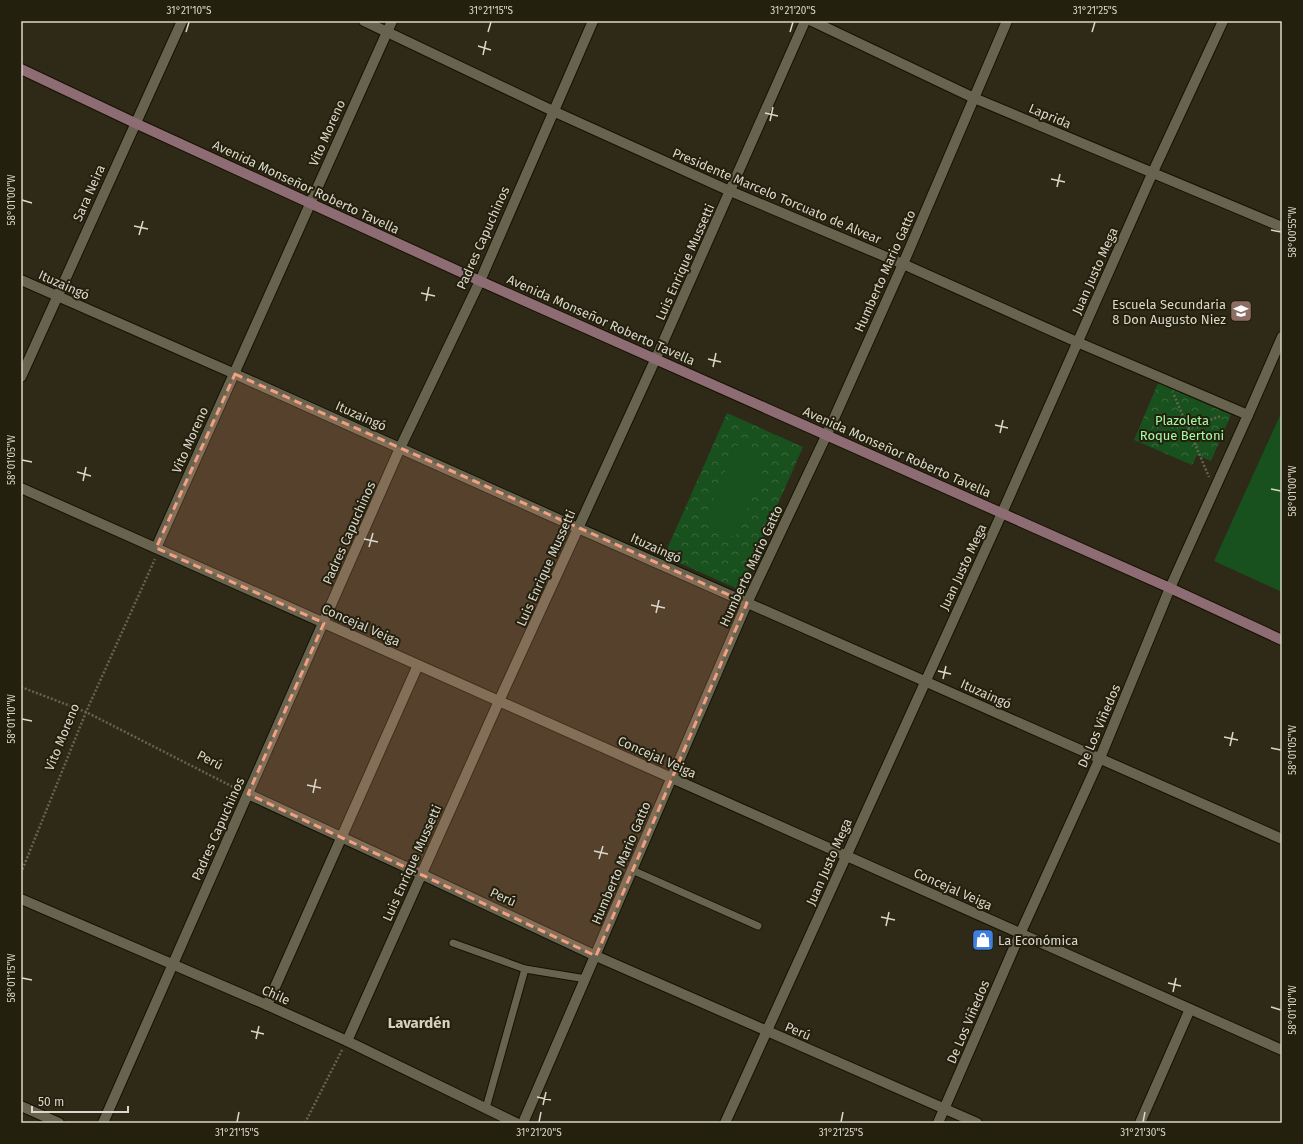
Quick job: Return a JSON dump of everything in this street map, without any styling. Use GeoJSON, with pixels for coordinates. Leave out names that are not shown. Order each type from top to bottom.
{"type":"FeatureCollection","features":[{"type":"Feature","properties":{"kind":"main road","name":"Avenida Monseñor Roberto Tavella"},"geometry":{"type":"LineString","coordinates":[[21,69],[135,123],[480,281],[827,434],[1282,640]]}},
{"type":"Feature","properties":{"kind":"street","name":"Sara Neira"},"geometry":{"type":"LineString","coordinates":[[21,377],[182,21]]}},
{"type":"Feature","properties":{"kind":"street","name":"Presidente Marcelo Torcuato de Alvear"},"geometry":{"type":"LineString","coordinates":[[364,21],[553,111],[730,191],[902,264],[1077,342],[1248,415]]}},
{"type":"Feature","properties":{"kind":"street","name":"Vito Moreno"},"geometry":{"type":"LineString","coordinates":[[156,548],[392,21]]}},
{"type":"Feature","properties":{"kind":"street","name":"Padres Capuchinos"},"geometry":{"type":"LineString","coordinates":[[103,1123],[400,448],[480,281],[593,21]]}},
{"type":"Feature","properties":{"kind":"street","name":"Luis Enrique Mussetti"},"geometry":{"type":"LineString","coordinates":[[347,1041],[421,874],[656,358],[806,21]]}},
{"type":"Feature","properties":{"kind":"street","name":"Laprida"},"geometry":{"type":"LineString","coordinates":[[812,21],[974,98],[1152,174],[1282,227]]}},
{"type":"Feature","properties":{"kind":"street","name":"Humberto Mario Gatto"},"geometry":{"type":"LineString","coordinates":[[523,1123],[747,603],[827,434],[1007,21]]}},
{"type":"Feature","properties":{"kind":"street","name":"Juan Justo Mega"},"geometry":{"type":"LineString","coordinates":[[725,1123],[1002,513],[1152,174],[1223,21]]}},
{"type":"Feature","properties":{"kind":"street","name":"Ituzaingó"},"geometry":{"type":"LineString","coordinates":[[21,280],[1282,839]]}},
{"type":"Feature","properties":{"kind":"street","name":"De Los Viñedos"},"geometry":{"type":"LineString","coordinates":[[938,1123],[1020,934],[1100,758],[1170,588],[1282,337]]}},
{"type":"Feature","properties":{"kind":"street","name":"Concejal Veiga"},"geometry":{"type":"LineString","coordinates":[[21,488],[1282,1050]]}},
{"type":"Feature","properties":{"kind":"street"},"geometry":{"type":"LineString","coordinates":[[267,1004],[418,665]]}},
{"type":"Feature","properties":{"kind":"street","name":"Perú"},"geometry":{"type":"LineString","coordinates":[[248,794],[596,956],[978,1123]]}},
{"type":"Feature","properties":{"kind":"street","name":"Chile"},"geometry":{"type":"LineString","coordinates":[[21,900],[267,1004],[516,1123]]}},
{"type":"Feature","properties":{"kind":"street"},"geometry":{"type":"LineString","coordinates":[[1140,1123],[1190,1009]]}},
{"type":"Feature","properties":{"kind":"street"},"geometry":{"type":"LineString","coordinates":[[21,1106],[59,1123]]}},
{"type":"Feature","properties":{"kind":"lane"},"geometry":{"type":"LineString","coordinates":[[632,870],[758,926]]}},
{"type":"Feature","properties":{"kind":"lane"},"geometry":{"type":"LineString","coordinates":[[453,943],[525,969],[586,979]]}},
{"type":"Feature","properties":{"kind":"lane"},"geometry":{"type":"LineString","coordinates":[[486,1108],[525,969]]}},
{"type":"Feature","properties":{"kind":"path"},"geometry":{"type":"LineString","coordinates":[[1167,380],[1214,490]]}},
{"type":"Feature","properties":{"kind":"path"},"geometry":{"type":"LineString","coordinates":[[1188,428],[1238,410]]}},
{"type":"Feature","properties":{"kind":"path","name":"Vito Moreno"},"geometry":{"type":"LineString","coordinates":[[21,873],[86,712],[155,562],[156,548]]}},
{"type":"Feature","properties":{"kind":"path","name":"Perú"},"geometry":{"type":"LineString","coordinates":[[21,687],[86,712],[248,794]]}},
{"type":"Feature","properties":{"kind":"path"},"geometry":{"type":"LineString","coordinates":[[305,1123],[347,1041]]}},
{"type":"Feature","properties":{"kind":"highlighted area"},"geometry":{"type":"Polygon","coordinates":[[[235,374],[747,603],[596,956],[248,794],[324,623],[156,548],[235,374]]]}},
{"type":"Feature","properties":{"kind":"green space","name":"Plazoleta Roque Bertoni"},"geometry":{"type":"Polygon","coordinates":[[[1158,383],[1231,415],[1211,461],[1197,455],[1192,465],[1134,440],[1158,383]]]}},
{"type":"Feature","properties":{"kind":"green space"},"geometry":{"type":"Polygon","coordinates":[[[1282,411],[1282,592],[1214,561],[1282,411]]]}},
{"type":"Feature","properties":{"kind":"green space"},"geometry":{"type":"Polygon","coordinates":[[[727,413],[803,447],[740,590],[664,556],[727,413]]]}},
{"type":"Feature","properties":{"kind":"green space"},"geometry":{"type":"Polygon","coordinates":[[[736,445],[768,459],[735,537],[703,523],[736,445]]]}},
{"type":"Feature","properties":{"kind":"place","name":"Escuela Secundaria 8 Don Augusto Niez"},"geometry":{"type":"Point","coordinates":[1241,311]}},
{"type":"Feature","properties":{"kind":"place","name":"La Económica"},"geometry":{"type":"Point","coordinates":[983,940]}},
{"type":"Feature","properties":{"kind":"district","name":"Lavardén"},"geometry":{"type":"Point","coordinates":[419,1023]}}]}
